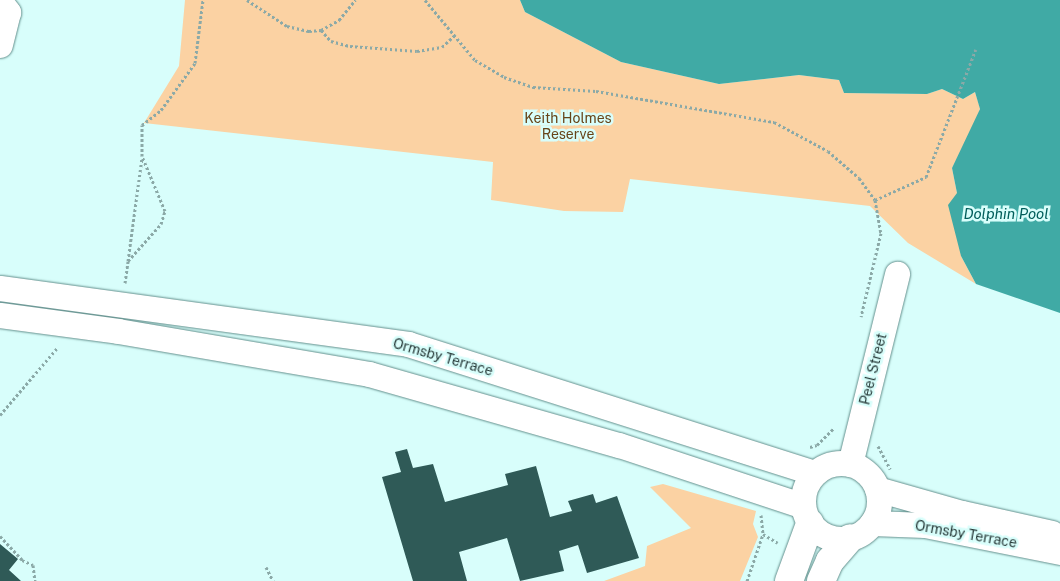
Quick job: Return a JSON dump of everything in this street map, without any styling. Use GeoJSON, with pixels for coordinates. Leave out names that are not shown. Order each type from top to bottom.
{"type":"FeatureCollection","features":[{"type":"Feature","properties":{"kind":"street"},"geometry":{"type":"LineString","coordinates":[[0,1],[8,12],[0,45]]}},
{"type":"Feature","properties":{"kind":"street","name":"Peel Street"},"geometry":{"type":"LineString","coordinates":[[850,464],[845,432],[897,274]]}},
{"type":"Feature","properties":{"kind":"street","name":"Ormsby Terrace"},"geometry":{"type":"LineString","coordinates":[[0,288],[408,344],[814,473]]}},
{"type":"Feature","properties":{"kind":"street"},"geometry":{"type":"LineString","coordinates":[[0,315],[118,331],[368,374],[619,445],[766,493],[806,515],[828,537],[861,531]]}},
{"type":"Feature","properties":{"kind":"street"},"geometry":{"type":"LineString","coordinates":[[789,581],[799,552],[806,515],[803,494],[814,473],[838,462],[850,464],[889,492],[877,513],[830,561],[821,581]]}},
{"type":"Feature","properties":{"kind":"street","name":"Ormsby Terrace"},"geometry":{"type":"LineString","coordinates":[[889,492],[962,514],[1060,534]]}},
{"type":"Feature","properties":{"kind":"street","name":"Ormsby Terrace"},"geometry":{"type":"LineString","coordinates":[[861,531],[925,524],[1060,552]]}},
{"type":"Feature","properties":{"kind":"path"},"geometry":{"type":"LineString","coordinates":[[122,304],[142,156],[142,126],[161,110],[195,63],[203,0]]}},
{"type":"Feature","properties":{"kind":"path"},"geometry":{"type":"LineString","coordinates":[[247,0],[286,26],[309,31],[321,30],[339,20],[355,0]]}},
{"type":"Feature","properties":{"kind":"path"},"geometry":{"type":"LineString","coordinates":[[424,0],[475,60],[504,77],[532,87],[596,91],[774,122],[828,151],[859,178],[875,200],[881,233],[858,326]]}},
{"type":"Feature","properties":{"kind":"path"},"geometry":{"type":"LineString","coordinates":[[321,30],[330,41],[350,46],[418,51],[442,47],[454,36]]}},
{"type":"Feature","properties":{"kind":"path"},"geometry":{"type":"LineString","coordinates":[[875,200],[926,177],[976,49]]}},
{"type":"Feature","properties":{"kind":"path"},"geometry":{"type":"LineString","coordinates":[[128,261],[161,224],[165,211],[142,156]]}},
{"type":"Feature","properties":{"kind":"path"},"geometry":{"type":"LineString","coordinates":[[0,415],[52,351],[66,341]]}},
{"type":"Feature","properties":{"kind":"path"},"geometry":{"type":"LineString","coordinates":[[836,419],[845,432]]}},
{"type":"Feature","properties":{"kind":"path"},"geometry":{"type":"LineString","coordinates":[[774,461],[781,447],[800,449],[817,445],[845,432],[876,439],[884,462],[900,481],[889,492]]}},
{"type":"Feature","properties":{"kind":"path"},"geometry":{"type":"LineString","coordinates":[[747,581],[763,534],[760,521],[766,493]]}},
{"type":"Feature","properties":{"kind":"path"},"geometry":{"type":"LineString","coordinates":[[763,534],[799,552]]}},
{"type":"Feature","properties":{"kind":"path"},"geometry":{"type":"LineString","coordinates":[[0,536],[22,560],[33,565],[35,581]]}},
{"type":"Feature","properties":{"kind":"path"},"geometry":{"type":"LineString","coordinates":[[266,566],[273,581]]}},
{"type":"Feature","properties":{"kind":"green space","name":"Keith Holmes Reserve"},"geometry":{"type":"Polygon","coordinates":[[[185,0],[520,0],[525,12],[621,62],[719,84],[799,75],[839,80],[844,93],[927,94],[942,89],[963,99],[975,92],[980,108],[977,120],[952,168],[957,193],[961,256],[976,284],[908,243],[870,206],[630,179],[623,212],[564,211],[491,200],[493,162],[144,123],[179,66],[185,0]]]}},
{"type":"Feature","properties":{"kind":"green space"},"geometry":{"type":"Polygon","coordinates":[[[663,484],[756,511],[753,524],[758,537],[740,581],[604,581],[645,566],[647,546],[691,528],[650,487],[663,484]]]}},
{"type":"Feature","properties":{"kind":"water","name":"Dolphin Pool"},"geometry":{"type":"Polygon","coordinates":[[[520,0],[1060,0],[1060,313],[976,284],[961,256],[948,205],[957,193],[952,168],[980,109],[975,92],[963,99],[942,89],[927,94],[844,93],[839,80],[799,75],[719,84],[621,62],[525,12],[520,0]]]}},
{"type":"Feature","properties":{"kind":"building"},"geometry":{"type":"Polygon","coordinates":[[[407,449],[413,468],[433,464],[445,502],[508,485],[505,474],[536,466],[550,517],[572,511],[568,501],[593,494],[596,503],[617,496],[639,558],[587,573],[578,545],[559,551],[564,571],[520,581],[507,538],[459,552],[467,581],[413,581],[382,477],[401,472],[395,452],[407,449]]]}},
{"type":"Feature","properties":{"kind":"building"},"geometry":{"type":"Polygon","coordinates":[[[0,544],[18,559],[9,570],[21,581],[0,581],[0,544]]]}}]}
